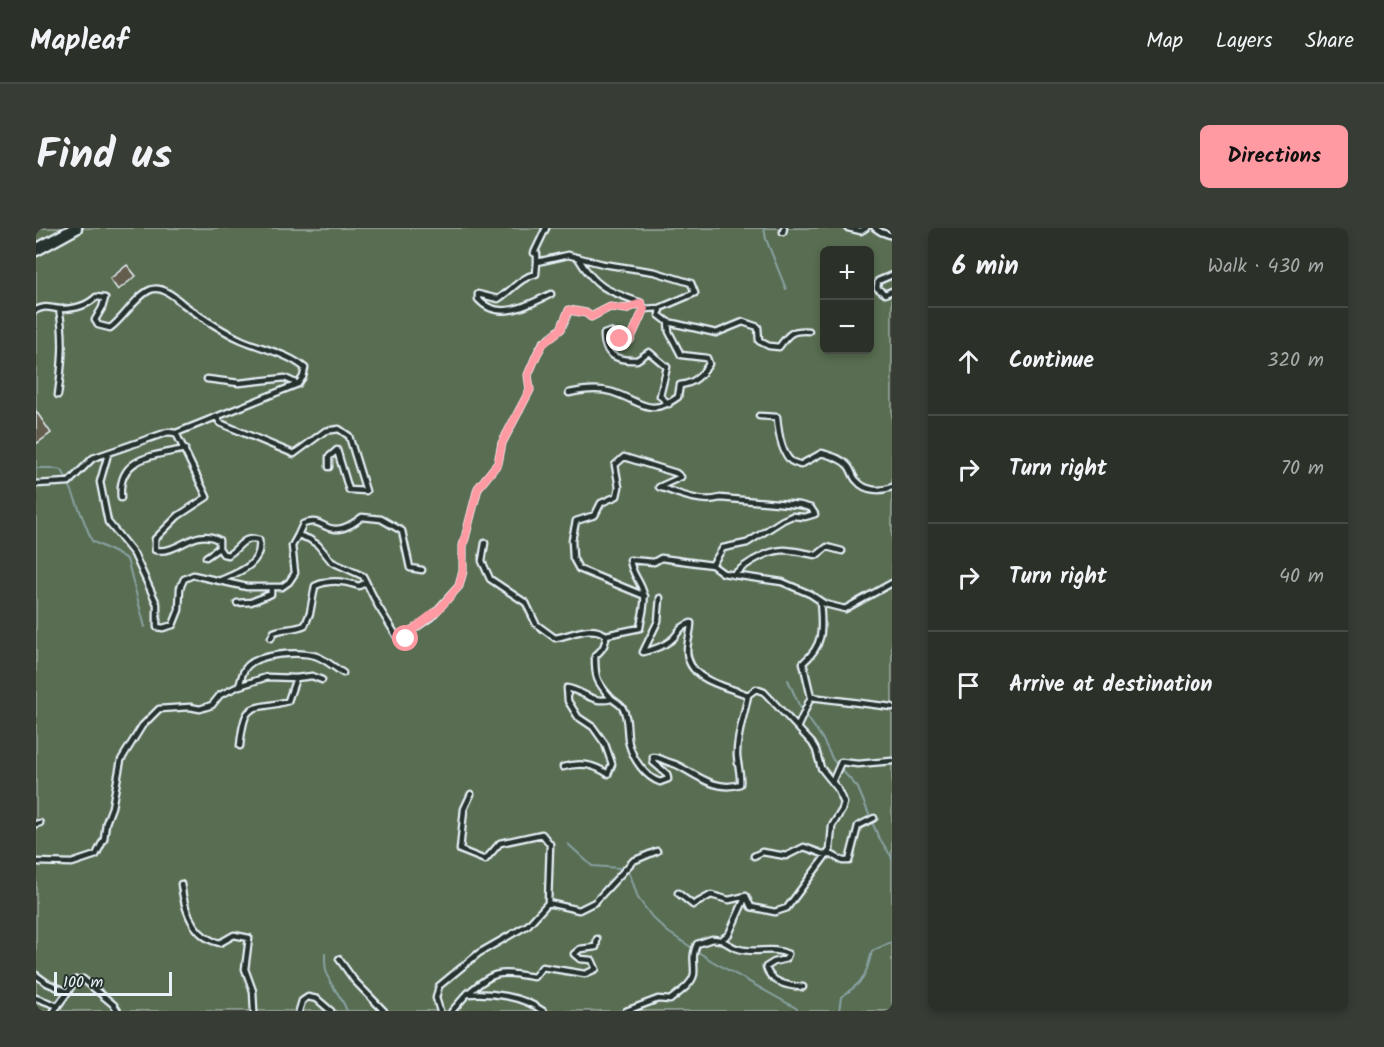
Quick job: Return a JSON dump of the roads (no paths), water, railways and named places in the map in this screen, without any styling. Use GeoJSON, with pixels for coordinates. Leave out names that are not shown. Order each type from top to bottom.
{"type":"FeatureCollection","features":[{"type":"Feature","properties":{"kind":"street"},"geometry":{"type":"LineString","coordinates":[[36,250],[76,228]]}},
{"type":"Feature","properties":{"kind":"lane"},"geometry":{"type":"LineString","coordinates":[[546,228],[534,253],[537,254],[536,274],[528,275],[498,299],[478,294],[478,299],[484,306],[506,311],[520,309],[551,294]]}},
{"type":"Feature","properties":{"kind":"lane"},"geometry":{"type":"LineString","coordinates":[[848,228],[861,231],[866,228]]}},
{"type":"Feature","properties":{"kind":"lane"},"geometry":{"type":"LineString","coordinates":[[875,228],[892,236]]}},
{"type":"Feature","properties":{"kind":"lane"},"geometry":{"type":"LineString","coordinates":[[537,261],[568,255],[656,272],[691,284],[695,293],[660,308],[644,309]]}},
{"type":"Feature","properties":{"kind":"lane"},"geometry":{"type":"LineString","coordinates":[[578,258],[589,277],[608,291],[641,303],[644,309]]}},
{"type":"Feature","properties":{"kind":"lane"},"geometry":{"type":"LineString","coordinates":[[892,275],[879,281],[877,288],[885,294],[892,291]]}},
{"type":"Feature","properties":{"kind":"lane"},"geometry":{"type":"LineString","coordinates":[[36,310],[48,305],[59,309],[87,306],[96,297],[105,298],[95,320],[98,326],[110,328],[142,295],[151,289],[160,289],[238,338],[293,358],[305,368],[298,384],[176,433],[168,432],[93,459],[69,482],[36,484]]}},
{"type":"Feature","properties":{"kind":"lane"},"geometry":{"type":"LineString","coordinates":[[298,535],[318,545],[332,562],[363,576],[399,640],[406,639],[411,631],[439,609],[459,586],[463,571],[463,546],[478,488],[498,463],[502,443],[530,390],[528,375],[543,344],[561,329],[569,310],[586,313],[591,317],[610,307],[626,309],[641,303]]}},
{"type":"Feature","properties":{"kind":"lane"},"geometry":{"type":"LineString","coordinates":[[660,308],[659,315],[668,322],[716,333],[733,324],[743,322],[758,327],[759,341],[769,346],[779,346],[789,334],[799,330],[809,331]]}},
{"type":"Feature","properties":{"kind":"lane"},"geometry":{"type":"LineString","coordinates":[[57,395],[63,356],[62,321],[59,309]]}},
{"type":"Feature","properties":{"kind":"lane"},"geometry":{"type":"LineString","coordinates":[[644,309],[630,340],[620,339],[610,332],[604,334],[604,341],[607,351],[614,358],[637,360],[649,352],[667,367],[660,396],[669,404]]}},
{"type":"Feature","properties":{"kind":"lane"},"geometry":{"type":"LineString","coordinates":[[569,393],[583,390],[611,392],[654,408],[669,404],[678,396],[680,385],[701,377],[710,364],[707,358],[681,355],[669,332],[668,322]]}},
{"type":"Feature","properties":{"kind":"lane"},"geometry":{"type":"LineString","coordinates":[[207,379],[239,383],[285,378],[298,384]]}},
{"type":"Feature","properties":{"kind":"lane"},"geometry":{"type":"LineString","coordinates":[[759,416],[777,417],[784,449],[791,461],[800,465],[822,453],[840,459],[849,466],[855,480],[863,487],[886,490],[892,487]]}},
{"type":"Feature","properties":{"kind":"lane"},"geometry":{"type":"LineString","coordinates":[[217,417],[220,423],[294,454],[325,431],[339,429],[349,436],[366,491],[349,490],[337,450],[329,457],[329,467]]}},
{"type":"Feature","properties":{"kind":"lane"},"geometry":{"type":"LineString","coordinates":[[176,433],[207,497],[178,516],[156,539],[155,550],[164,552],[196,537],[210,535],[219,540],[219,548],[223,554],[228,555],[242,542],[252,537],[259,540],[260,549],[256,559],[245,569],[221,580]]}},
{"type":"Feature","properties":{"kind":"lane"},"geometry":{"type":"LineString","coordinates":[[121,498],[120,487],[124,473],[132,463],[185,449]]}},
{"type":"Feature","properties":{"kind":"lane"},"geometry":{"type":"LineString","coordinates":[[108,454],[100,482],[108,522],[134,554],[157,604],[157,627],[164,628],[173,625],[179,610],[180,588],[184,579],[193,575],[247,587],[282,587],[295,573],[292,546],[303,524],[314,520],[336,530],[351,525],[362,517],[381,519],[402,531],[410,568],[422,570]]}},
{"type":"Feature","properties":{"kind":"lane"},"geometry":{"type":"LineString","coordinates":[[645,596],[579,569],[573,558],[572,540],[576,521],[595,515],[601,503],[617,496],[619,487],[615,465],[624,457],[676,473],[681,477],[659,487],[699,499],[710,501],[720,498],[800,505],[811,508],[815,514],[805,517],[792,516],[747,543],[723,548],[712,565]]}},
{"type":"Feature","properties":{"kind":"lane"},"geometry":{"type":"LineString","coordinates":[[485,543],[482,561],[490,579],[526,603],[536,624],[555,638],[572,635],[586,629],[598,630],[606,635],[640,628],[645,596],[639,581],[632,572],[630,560],[654,562],[661,558],[712,565],[723,573],[782,582],[820,601],[845,609],[892,583]]}},
{"type":"Feature","properties":{"kind":"lane"},"geometry":{"type":"LineString","coordinates":[[733,575],[750,561],[784,550],[817,555],[827,547],[842,551]]}},
{"type":"Feature","properties":{"kind":"lane"},"geometry":{"type":"LineString","coordinates":[[206,557],[219,548]]}},
{"type":"Feature","properties":{"kind":"lane"},"geometry":{"type":"LineString","coordinates":[[271,638],[274,632],[305,625],[310,613],[315,586],[324,582],[348,582],[359,586],[366,584]]}},
{"type":"Feature","properties":{"kind":"lane"},"geometry":{"type":"LineString","coordinates":[[237,603],[251,602],[271,594],[271,587]]}},
{"type":"Feature","properties":{"kind":"lane"},"geometry":{"type":"LineString","coordinates":[[660,598],[658,621],[643,652],[652,651],[672,640],[681,626],[691,623],[687,648],[691,667],[711,682],[748,695]]}},
{"type":"Feature","properties":{"kind":"lane"},"geometry":{"type":"LineString","coordinates":[[798,726],[811,697],[803,663],[815,652],[821,632],[820,601]]}},
{"type":"Feature","properties":{"kind":"lane"},"geometry":{"type":"LineString","coordinates":[[606,635],[602,650],[595,656],[595,676],[611,699],[622,708],[628,727],[628,742],[633,755],[652,780],[660,782],[668,779],[667,774],[653,762],[652,757],[658,757],[668,763],[676,764],[700,779],[731,787],[740,784],[738,740],[748,695],[756,689],[764,692],[812,742],[821,768],[844,803],[843,810],[832,826],[830,850],[787,908],[775,912],[751,907],[746,896]]}},
{"type":"Feature","properties":{"kind":"lane"},"geometry":{"type":"LineString","coordinates":[[239,686],[245,668],[256,660],[272,655],[298,653],[317,656],[343,673]]}},
{"type":"Feature","properties":{"kind":"lane"},"geometry":{"type":"LineString","coordinates":[[36,860],[72,863],[96,855],[104,838],[122,760],[137,732],[159,709],[190,707],[200,709],[212,705],[220,695],[267,677],[312,676],[322,680]]}},
{"type":"Feature","properties":{"kind":"lane"},"geometry":{"type":"LineString","coordinates":[[240,746],[249,711],[256,706],[288,701],[296,678]]}},
{"type":"Feature","properties":{"kind":"lane"},"geometry":{"type":"LineString","coordinates":[[563,767],[578,763],[597,767],[608,774],[612,764],[599,735],[593,727],[578,717],[568,700],[567,688],[602,701],[611,699]]}},
{"type":"Feature","properties":{"kind":"lane"},"geometry":{"type":"LineString","coordinates":[[811,697],[892,707]]}},
{"type":"Feature","properties":{"kind":"lane"},"geometry":{"type":"LineString","coordinates":[[832,782],[841,762],[858,764],[892,761]]}},
{"type":"Feature","properties":{"kind":"lane"},"geometry":{"type":"LineString","coordinates":[[440,1011],[436,998],[439,986],[479,952],[528,925],[548,903],[550,844],[542,834],[500,843],[485,860],[460,850],[464,808],[471,795]]}},
{"type":"Feature","properties":{"kind":"lane"},"geometry":{"type":"LineString","coordinates":[[754,856],[762,852],[786,856],[804,846],[843,861],[849,861],[858,826],[874,818]]}},
{"type":"Feature","properties":{"kind":"lane"},"geometry":{"type":"LineString","coordinates":[[548,903],[579,910],[595,902],[633,861],[657,851]]}},
{"type":"Feature","properties":{"kind":"lane"},"geometry":{"type":"LineString","coordinates":[[181,884],[187,916],[206,938],[220,943],[234,935],[249,938],[245,969],[253,991],[254,1011]]}},
{"type":"Feature","properties":{"kind":"lane"},"geometry":{"type":"LineString","coordinates":[[678,893],[693,905],[711,895],[729,900],[746,896]]}},
{"type":"Feature","properties":{"kind":"lane"},"geometry":{"type":"LineString","coordinates":[[721,940],[729,934],[746,896]]}},
{"type":"Feature","properties":{"kind":"lane"},"geometry":{"type":"LineString","coordinates":[[452,1011],[488,976],[505,972],[534,977],[542,967],[585,974],[596,969],[592,960],[580,959],[574,954],[580,949],[596,947],[597,939]]}},
{"type":"Feature","properties":{"kind":"lane"},"geometry":{"type":"LineString","coordinates":[[626,1011],[657,999],[670,1000],[694,976],[692,954],[697,944],[712,939],[721,940],[740,950],[772,950],[788,954],[786,959],[766,967],[768,975],[776,981],[803,987]]}},
{"type":"Feature","properties":{"kind":"lane"},"geometry":{"type":"LineString","coordinates":[[339,959],[354,980],[384,1011]]}},
{"type":"Feature","properties":{"kind":"lane"},"geometry":{"type":"LineString","coordinates":[[36,975],[47,983],[68,992]]}},
{"type":"Feature","properties":{"kind":"lane"},"geometry":{"type":"LineString","coordinates":[[54,1011],[75,980],[83,979],[118,1011]]}},
{"type":"Feature","properties":{"kind":"lane"},"geometry":{"type":"LineString","coordinates":[[36,982],[47,983]]}},
{"type":"Feature","properties":{"kind":"lane"},"geometry":{"type":"LineString","coordinates":[[467,994],[482,993],[526,1001],[543,1011]]}},
{"type":"Feature","properties":{"kind":"lane"},"geometry":{"type":"LineString","coordinates":[[299,1011],[302,1001],[308,997],[317,999],[330,1011]]}},
{"type":"Feature","properties":{"kind":"lane"},"geometry":{"type":"LineString","coordinates":[[36,998],[58,1006]]}},
{"type":"Feature","properties":{"kind":"waterway"},"geometry":{"type":"LineString","coordinates":[[764,228],[766,239],[786,289]]}},
{"type":"Feature","properties":{"kind":"waterway"},"geometry":{"type":"LineString","coordinates":[[36,468],[62,470],[92,541],[127,559],[145,627]]}},
{"type":"Feature","properties":{"kind":"waterway"},"geometry":{"type":"LineString","coordinates":[[788,680],[799,705],[822,738],[833,760],[858,788],[878,836],[892,860]]}},
{"type":"Feature","properties":{"kind":"waterway"},"geometry":{"type":"LineString","coordinates":[[568,844],[592,866],[620,868],[630,874],[638,898],[652,917],[668,932],[712,961],[798,1011]]}},
{"type":"Feature","properties":{"kind":"waterway"},"geometry":{"type":"LineString","coordinates":[[839,1011],[841,997],[863,978],[872,951],[892,942]]}},
{"type":"Feature","properties":{"kind":"waterway"},"geometry":{"type":"LineString","coordinates":[[325,954],[329,979],[347,1011]]}}]}
